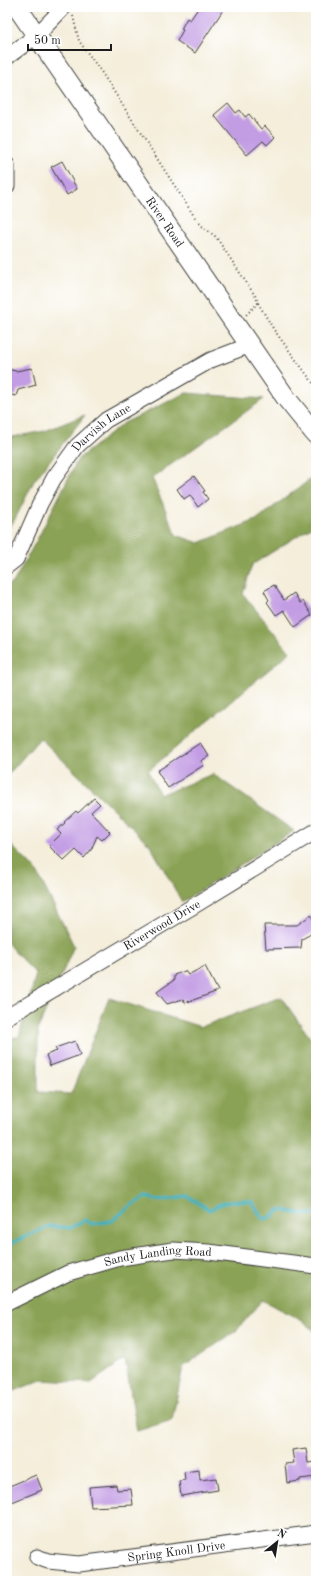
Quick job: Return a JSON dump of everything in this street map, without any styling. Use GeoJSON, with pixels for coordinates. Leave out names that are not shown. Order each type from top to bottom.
{"type":"FeatureCollection","features":[{"type":"Feature","properties":{"kind":"main road","name":"River Road"},"geometry":{"type":"LineString","coordinates":[[17,7],[286,398],[316,435]]}},
{"type":"Feature","properties":{"kind":"street"},"geometry":{"type":"LineString","coordinates":[[7,57],[36,36],[64,7]]}},
{"type":"Feature","properties":{"kind":"street"},"geometry":{"type":"LineString","coordinates":[[7,165],[7,186]]}},
{"type":"Feature","properties":{"kind":"street","name":"Darvish Lane"},"geometry":{"type":"LineString","coordinates":[[7,566],[16,559],[40,504],[54,478],[77,446],[106,420],[211,360],[250,344]]}},
{"type":"Feature","properties":{"kind":"street","name":"Riverwood Drive"},"geometry":{"type":"LineString","coordinates":[[7,1017],[198,904],[316,831]]}},
{"type":"Feature","properties":{"kind":"street","name":"Sandy Landing Road"},"geometry":{"type":"LineString","coordinates":[[7,1303],[68,1273],[120,1258],[172,1250],[209,1252],[316,1266]]}},
{"type":"Feature","properties":{"kind":"street","name":"Spring Knoll Drive"},"geometry":{"type":"LineString","coordinates":[[37,1557],[48,1561],[79,1564],[316,1533]]}},
{"type":"Feature","properties":{"kind":"path"},"geometry":{"type":"LineString","coordinates":[[64,7],[75,19],[78,37],[83,47],[100,70],[168,178],[196,219],[219,242],[256,297],[274,330],[316,387]]}},
{"type":"Feature","properties":{"kind":"path"},"geometry":{"type":"LineString","coordinates":[[235,323],[258,303]]}},
{"type":"Feature","properties":{"kind":"green space"},"geometry":{"type":"Polygon","coordinates":[[[186,393],[264,399],[152,478],[176,535],[199,543],[256,520],[316,475],[316,524],[252,565],[243,594],[290,652],[148,771],[160,795],[213,774],[294,831],[182,902],[150,845],[40,738],[7,776],[7,586],[13,583],[78,459],[124,423],[186,393]]]}},
{"type":"Feature","properties":{"kind":"green space"},"geometry":{"type":"Polygon","coordinates":[[[85,415],[34,481],[14,521],[7,530],[7,438],[45,431],[85,415]]]}},
{"type":"Feature","properties":{"kind":"green space"},"geometry":{"type":"Polygon","coordinates":[[[7,841],[36,870],[74,946],[38,1029],[38,1092],[71,1094],[109,998],[201,1027],[281,997],[316,1046],[316,1333],[306,1323],[263,1300],[236,1331],[183,1367],[172,1420],[137,1431],[125,1359],[91,1383],[41,1380],[7,1394],[7,1038],[19,1037],[36,974],[7,942],[7,841]]]}},
{"type":"Feature","properties":{"kind":"building"},"geometry":{"type":"Polygon","coordinates":[[[199,7],[218,7],[223,10],[195,53],[177,41],[187,18],[190,20],[199,7]]]}},
{"type":"Feature","properties":{"kind":"building"},"geometry":{"type":"Polygon","coordinates":[[[228,103],[236,113],[240,110],[245,117],[249,114],[261,129],[265,126],[275,137],[267,145],[263,141],[247,155],[214,115],[228,103]]]}},
{"type":"Feature","properties":{"kind":"building"},"geometry":{"type":"Polygon","coordinates":[[[62,161],[77,189],[67,195],[51,167],[62,161]]]}},
{"type":"Feature","properties":{"kind":"building"},"geometry":{"type":"Polygon","coordinates":[[[32,368],[36,385],[18,390],[16,396],[7,394],[7,369],[16,371],[32,368]]]}},
{"type":"Feature","properties":{"kind":"building"},"geometry":{"type":"Polygon","coordinates":[[[194,476],[205,491],[203,492],[208,499],[198,507],[190,495],[184,499],[177,489],[194,476]]]}},
{"type":"Feature","properties":{"kind":"building"},"geometry":{"type":"Polygon","coordinates":[[[274,585],[284,600],[294,593],[300,603],[303,601],[312,615],[295,627],[284,610],[276,615],[267,602],[269,600],[264,591],[274,585]]]}},
{"type":"Feature","properties":{"kind":"building"},"geometry":{"type":"Polygon","coordinates":[[[200,743],[209,756],[201,761],[204,765],[168,788],[157,771],[200,743]]]}},
{"type":"Feature","properties":{"kind":"building"},"geometry":{"type":"Polygon","coordinates":[[[94,798],[100,804],[91,812],[110,832],[102,840],[97,836],[91,850],[84,858],[76,850],[64,861],[49,846],[61,834],[57,830],[65,823],[64,822],[76,811],[78,813],[94,798]]]}},
{"type":"Feature","properties":{"kind":"building"},"geometry":{"type":"Polygon","coordinates":[[[311,915],[316,925],[316,931],[302,939],[301,948],[266,949],[264,925],[297,925],[311,915]]]}},
{"type":"Feature","properties":{"kind":"building"},"geometry":{"type":"Polygon","coordinates":[[[205,966],[218,991],[185,1003],[183,999],[167,1004],[157,992],[174,980],[174,975],[185,971],[188,975],[205,966]]]}},
{"type":"Feature","properties":{"kind":"building"},"geometry":{"type":"Polygon","coordinates":[[[75,1041],[80,1055],[50,1066],[46,1055],[57,1051],[55,1048],[75,1041]]]}},
{"type":"Feature","properties":{"kind":"building"},"geometry":{"type":"Polygon","coordinates":[[[306,1448],[308,1463],[316,1462],[316,1477],[300,1479],[300,1481],[287,1483],[285,1464],[294,1463],[292,1450],[306,1448]]]}},
{"type":"Feature","properties":{"kind":"building"},"geometry":{"type":"Polygon","coordinates":[[[199,1470],[200,1480],[216,1478],[218,1490],[181,1496],[179,1481],[185,1480],[184,1472],[199,1470]]]}},
{"type":"Feature","properties":{"kind":"building"},"geometry":{"type":"Polygon","coordinates":[[[36,1475],[42,1490],[7,1504],[7,1487],[36,1475]]]}},
{"type":"Feature","properties":{"kind":"building"},"geometry":{"type":"Polygon","coordinates":[[[116,1485],[117,1490],[131,1489],[133,1505],[91,1507],[89,1487],[116,1485]]]}},
{"type":"Feature","properties":{"kind":"waterway"},"geometry":{"type":"LineString","coordinates":[[7,1245],[49,1226],[70,1228],[85,1220],[92,1224],[112,1221],[130,1206],[146,1197],[157,1200],[187,1196],[210,1210],[230,1202],[252,1202],[263,1219],[271,1217],[279,1210],[302,1214],[316,1214]]}}]}
